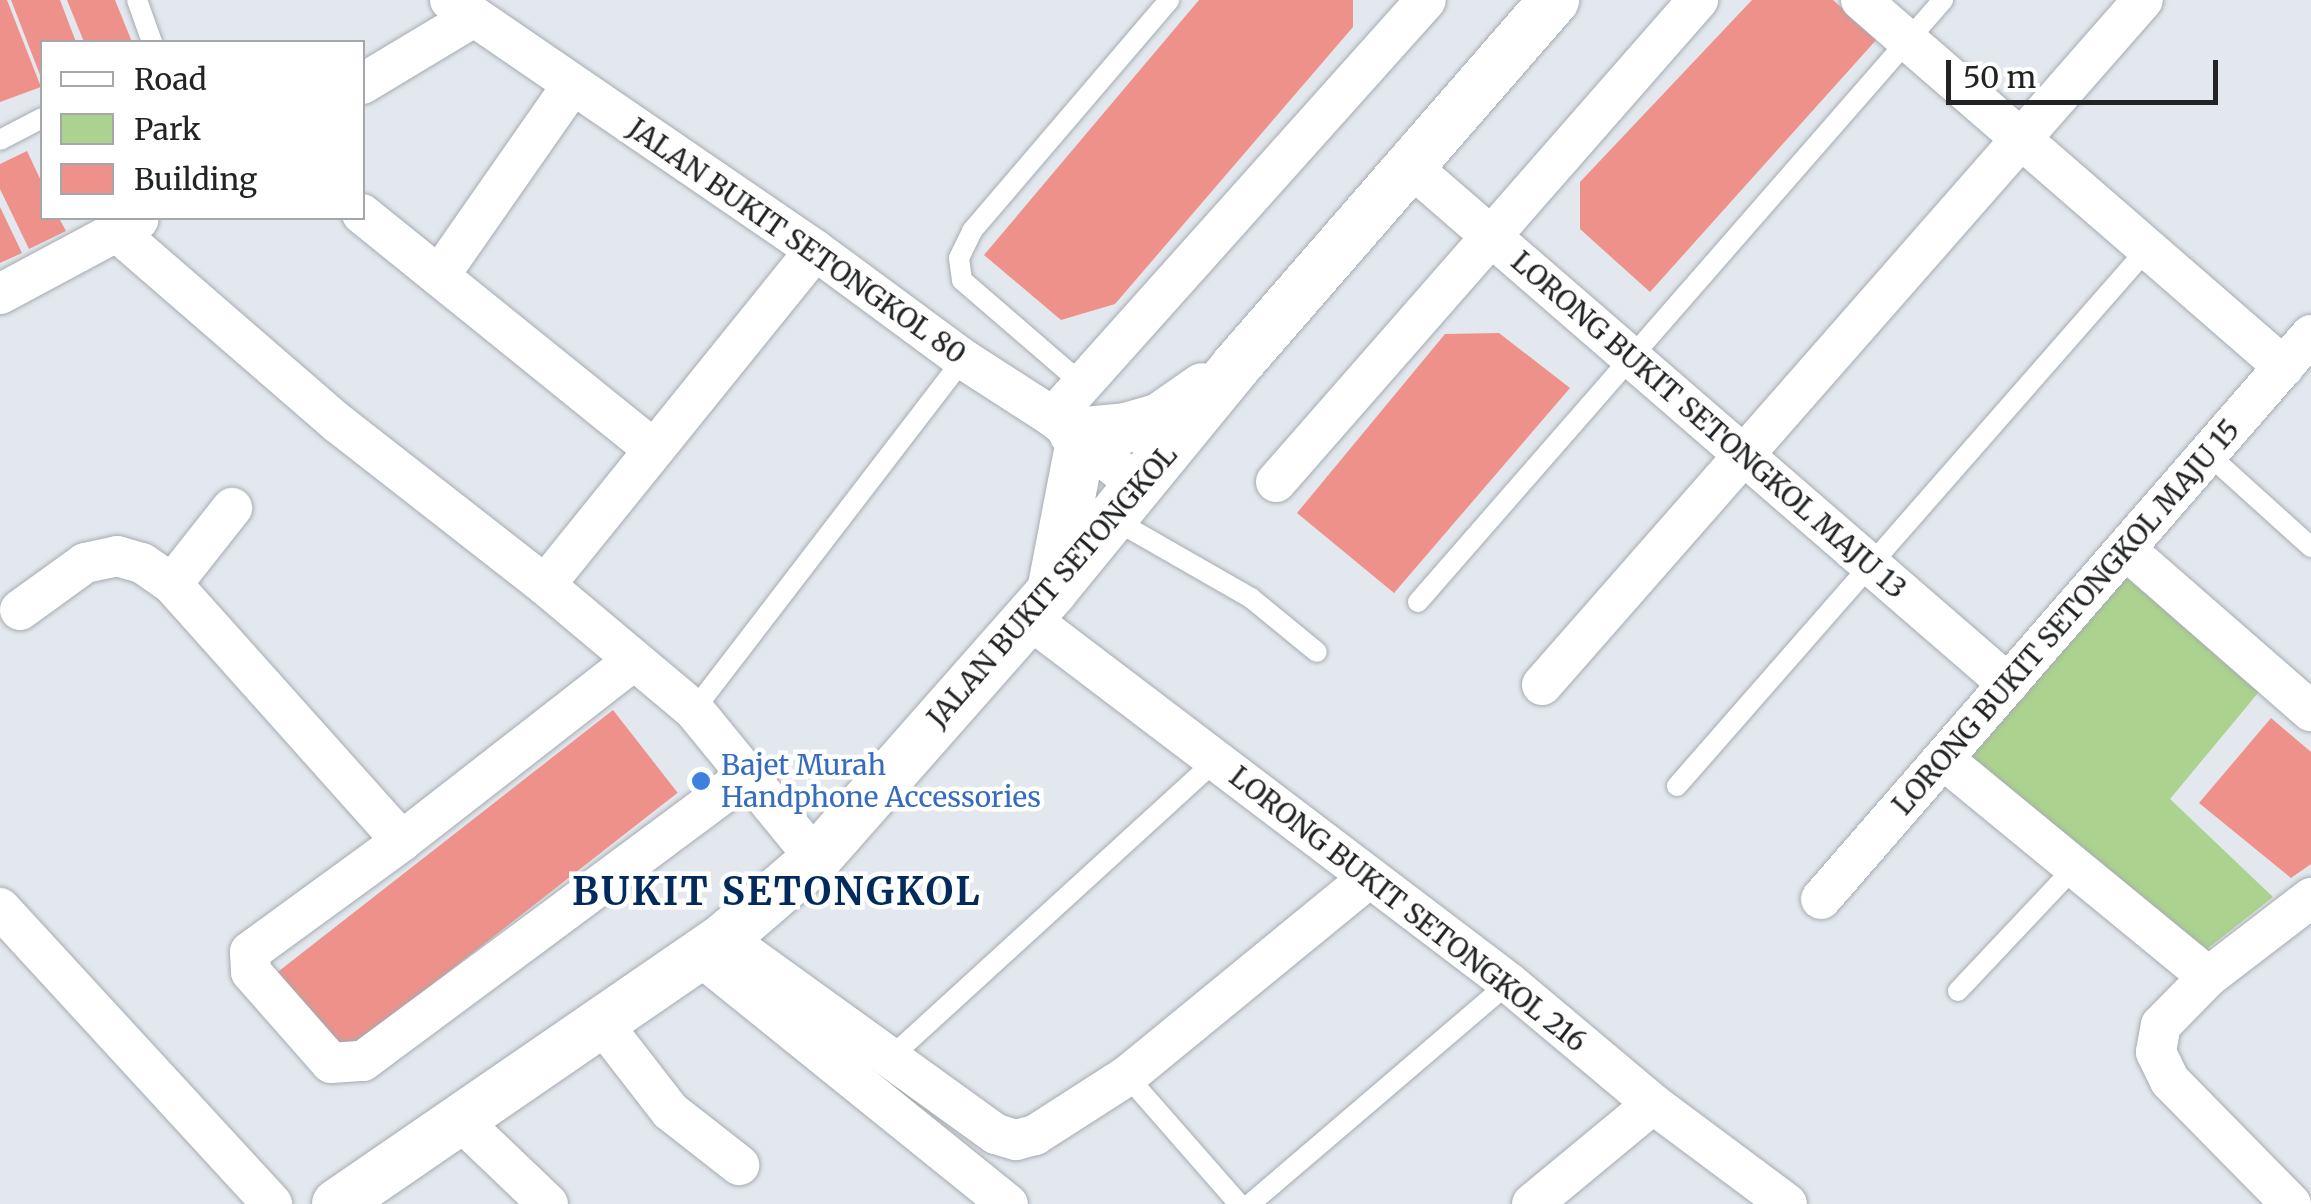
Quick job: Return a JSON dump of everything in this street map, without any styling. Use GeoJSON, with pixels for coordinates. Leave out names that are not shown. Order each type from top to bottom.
{"type":"FeatureCollection","features":[{"type":"Feature","properties":{"kind":"street"},"geometry":{"type":"LineString","coordinates":[[1040,604],[1080,382],[1426,0]]}},
{"type":"Feature","properties":{"kind":"street","name":"JALAN BUKIT SETONGKOL"},"geometry":{"type":"LineString","coordinates":[[337,1204],[711,947],[816,859],[1040,604],[1236,366],[1553,0]]}},
{"type":"Feature","properties":{"kind":"street"},"geometry":{"type":"LineString","coordinates":[[1276,482],[1698,0]]}},
{"type":"Feature","properties":{"kind":"street"},"geometry":{"type":"LineString","coordinates":[[1860,0],[2148,248],[2302,350]]}},
{"type":"Feature","properties":{"kind":"street"},"geometry":{"type":"LineString","coordinates":[[1542,685],[2143,0]]}},
{"type":"Feature","properties":{"kind":"street"},"geometry":{"type":"LineString","coordinates":[[365,82],[461,9]]}},
{"type":"Feature","properties":{"kind":"street","name":"JALAN BUKIT SETONGKOL 80"},"geometry":{"type":"LineString","coordinates":[[461,9],[815,250],[963,359],[1069,430],[1126,503]]}},
{"type":"Feature","properties":{"kind":"street"},"geometry":{"type":"LineString","coordinates":[[439,276],[572,85]]}},
{"type":"Feature","properties":{"kind":"street","name":"LORONG BUKIT SETONGKOL MAJU 13"},"geometry":{"type":"LineString","coordinates":[[1411,167],[2008,684]]}},
{"type":"Feature","properties":{"kind":"street"},"geometry":{"type":"LineString","coordinates":[[365,216],[653,449]]}},
{"type":"Feature","properties":{"kind":"street"},"geometry":{"type":"LineString","coordinates":[[0,294],[129,225],[339,424],[545,585],[694,710],[816,859]]}},
{"type":"Feature","properties":{"kind":"street"},"geometry":{"type":"LineString","coordinates":[[545,585],[815,250]]}},
{"type":"Feature","properties":{"kind":"street","name":"LORONG BUKIT SETONGKOL MAJU 15"},"geometry":{"type":"LineString","coordinates":[[1820,900],[2302,350]]}},
{"type":"Feature","properties":{"kind":"street"},"geometry":{"type":"LineString","coordinates":[[1069,430],[1126,428],[1160,418],[1236,366]]}},
{"type":"Feature","properties":{"kind":"street"},"geometry":{"type":"LineString","coordinates":[[172,584],[232,508]]}},
{"type":"Feature","properties":{"kind":"street"},"geometry":{"type":"LineString","coordinates":[[2125,549],[2311,711]]}},
{"type":"Feature","properties":{"kind":"street"},"geometry":{"type":"LineString","coordinates":[[20,610],[85,563],[118,556],[142,563],[172,584],[402,841]]}},
{"type":"Feature","properties":{"kind":"street","name":"LORONG BUKIT SETONGKOL 216"},"geometry":{"type":"LineString","coordinates":[[1040,604],[1216,760],[1509,983],[1653,1104],[1787,1204]]}},
{"type":"Feature","properties":{"kind":"street"},"geometry":{"type":"LineString","coordinates":[[633,660],[402,841],[250,952],[251,972],[331,1063],[344,1066],[363,1061],[747,776]]}},
{"type":"Feature","properties":{"kind":"street"},"geometry":{"type":"LineString","coordinates":[[1942,760],[2208,977]]}},
{"type":"Feature","properties":{"kind":"street"},"geometry":{"type":"LineString","coordinates":[[711,947],[891,1057],[996,1134],[1016,1140],[1035,1135],[1127,1076],[1369,878]]}},
{"type":"Feature","properties":{"kind":"street"},"geometry":{"type":"LineString","coordinates":[[2291,1204],[2170,1082],[2156,1052],[2161,1025],[2208,977],[2311,898]]}},
{"type":"Feature","properties":{"kind":"street"},"geometry":{"type":"LineString","coordinates":[[0,908],[272,1204]]}},
{"type":"Feature","properties":{"kind":"street"},"geometry":{"type":"LineString","coordinates":[[711,947],[1008,1204]]}},
{"type":"Feature","properties":{"kind":"street"},"geometry":{"type":"LineString","coordinates":[[601,1022],[670,1111],[739,1164]]}},
{"type":"Feature","properties":{"kind":"street"},"geometry":{"type":"LineString","coordinates":[[1532,1204],[1653,1104]]}},
{"type":"Feature","properties":{"kind":"street"},"geometry":{"type":"LineString","coordinates":[[460,1119],[548,1204]]}},
{"type":"Feature","properties":{"kind":"lane"},"geometry":{"type":"LineString","coordinates":[[137,0],[151,40]]}},
{"type":"Feature","properties":{"kind":"lane"},"geometry":{"type":"LineString","coordinates":[[1080,382],[962,280],[959,258],[972,231],[1169,0]]}},
{"type":"Feature","properties":{"kind":"lane"},"geometry":{"type":"LineString","coordinates":[[1418,602],[1942,0]]}},
{"type":"Feature","properties":{"kind":"lane"},"geometry":{"type":"LineString","coordinates":[[0,140],[40,119]]}},
{"type":"Feature","properties":{"kind":"lane"},"geometry":{"type":"LineString","coordinates":[[1677,786],[2148,248]]}},
{"type":"Feature","properties":{"kind":"lane"},"geometry":{"type":"LineString","coordinates":[[694,710],[963,359]]}},
{"type":"Feature","properties":{"kind":"lane"},"geometry":{"type":"LineString","coordinates":[[2208,454],[2311,547]]}},
{"type":"Feature","properties":{"kind":"lane"},"geometry":{"type":"LineString","coordinates":[[1126,503],[1317,652]]}},
{"type":"Feature","properties":{"kind":"lane"},"geometry":{"type":"LineString","coordinates":[[891,1057],[1216,760]]}},
{"type":"Feature","properties":{"kind":"lane"},"geometry":{"type":"LineString","coordinates":[[1958,991],[2074,868]]}},
{"type":"Feature","properties":{"kind":"lane"},"geometry":{"type":"LineString","coordinates":[[1250,1204],[1509,983]]}},
{"type":"Feature","properties":{"kind":"lane"},"geometry":{"type":"LineString","coordinates":[[1127,1076],[1239,1204]]}},
{"type":"Feature","properties":{"kind":"green space"},"geometry":{"type":"Polygon","coordinates":[[[2126,572],[2263,687],[2170,799],[2273,897],[2207,949],[1969,756],[2126,572]]]}},
{"type":"Feature","properties":{"kind":"building"},"geometry":{"type":"Polygon","coordinates":[[[0,0],[7,0],[40,87],[0,102],[0,0]]]}},
{"type":"Feature","properties":{"kind":"building"},"geometry":{"type":"Polygon","coordinates":[[[11,0],[60,0],[75,40],[40,40],[40,75],[11,0]]]}},
{"type":"Feature","properties":{"kind":"building"},"geometry":{"type":"Polygon","coordinates":[[[67,0],[115,0],[131,40],[83,40],[67,0]]]}},
{"type":"Feature","properties":{"kind":"building"},"geometry":{"type":"Polygon","coordinates":[[[1199,0],[1353,0],[1353,27],[1115,304],[1061,320],[984,255],[1199,0]]]}},
{"type":"Feature","properties":{"kind":"building"},"geometry":{"type":"Polygon","coordinates":[[[1752,0],[1833,0],[1877,39],[1650,292],[1580,229],[1580,182],[1752,0]]]}},
{"type":"Feature","properties":{"kind":"building"},"geometry":{"type":"Polygon","coordinates":[[[27,151],[40,179],[40,220],[60,220],[66,231],[29,249],[0,189],[0,164],[27,151]]]}},
{"type":"Feature","properties":{"kind":"building"},"geometry":{"type":"Polygon","coordinates":[[[0,207],[22,253],[0,263],[0,207]]]}},
{"type":"Feature","properties":{"kind":"building"},"geometry":{"type":"Polygon","coordinates":[[[1499,333],[1570,388],[1394,593],[1297,513],[1445,334],[1499,333]]]}},
{"type":"Feature","properties":{"kind":"building"},"geometry":{"type":"Polygon","coordinates":[[[613,710],[678,793],[337,1059],[273,976],[613,710]]]}},
{"type":"Feature","properties":{"kind":"building"},"geometry":{"type":"Polygon","coordinates":[[[2271,718],[2311,752],[2311,864],[2291,878],[2199,803],[2271,718]]]}},
{"type":"Feature","properties":{"kind":"place","name":"Bajet Murah Handphone Accessories"},"geometry":{"type":"Point","coordinates":[701,781]}},
{"type":"Feature","properties":{"kind":"district","name":"BUKIT SETONGKOL"},"geometry":{"type":"Point","coordinates":[777,892]}}]}
